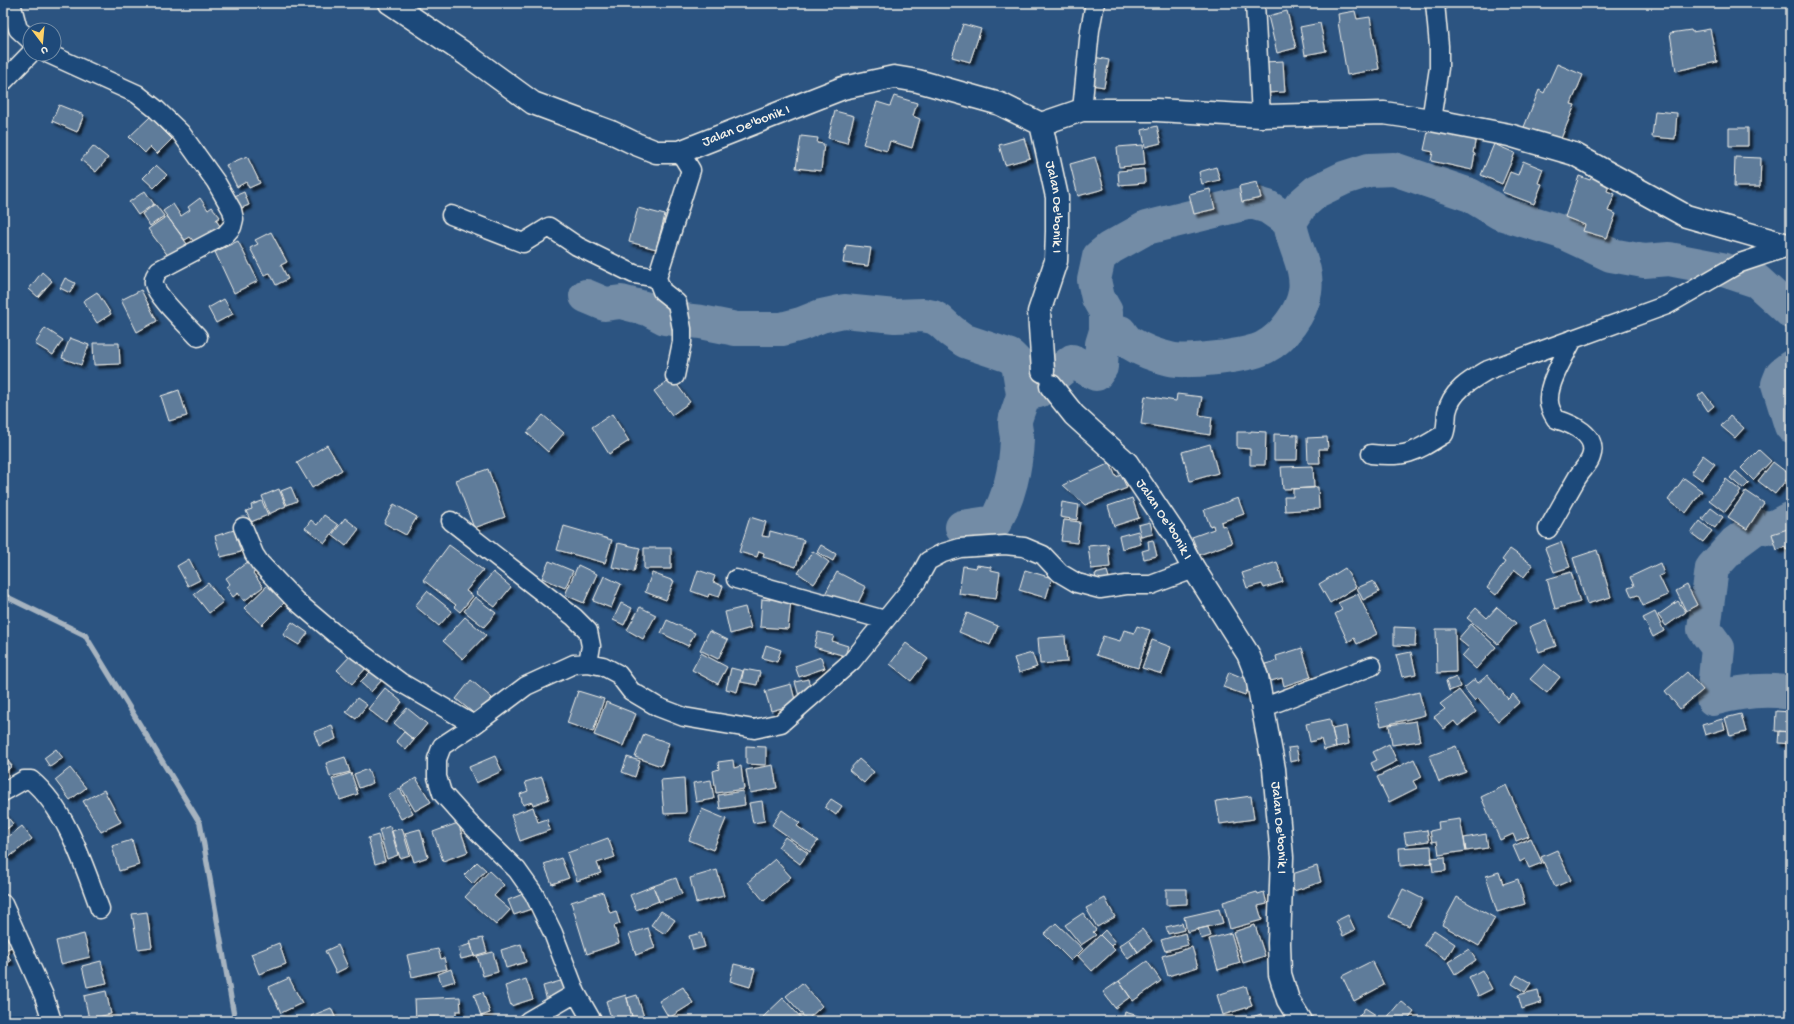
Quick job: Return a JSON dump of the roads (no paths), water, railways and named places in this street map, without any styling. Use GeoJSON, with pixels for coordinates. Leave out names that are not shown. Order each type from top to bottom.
{"type":"FeatureCollection","features":[{"type":"Feature","properties":{"kind":"street"},"geometry":{"type":"LineString","coordinates":[[11,3],[18,29],[22,33]]}},
{"type":"Feature","properties":{"kind":"street","name":"Jalan Oe'bonik I"},"geometry":{"type":"LineString","coordinates":[[390,3],[467,55],[533,103],[611,132],[656,152],[680,152],[843,88],[894,77],[918,81],[1000,104],[1041,124],[1057,197],[1056,261],[1038,312],[1047,379],[1074,415],[1127,463],[1174,533],[1194,569],[1248,654],[1257,677],[1274,769],[1282,857],[1279,943],[1280,974],[1288,1000],[1301,1021]]}},
{"type":"Feature","properties":{"kind":"street"},"geometry":{"type":"LineString","coordinates":[[1082,110],[1090,30],[1095,3]]}},
{"type":"Feature","properties":{"kind":"street"},"geometry":{"type":"LineString","coordinates":[[1255,3],[1261,116]]}},
{"type":"Feature","properties":{"kind":"street"},"geometry":{"type":"LineString","coordinates":[[1431,120],[1439,68],[1439,46],[1435,3]]}},
{"type":"Feature","properties":{"kind":"street"},"geometry":{"type":"LineString","coordinates":[[62,60],[137,94],[156,109],[181,133],[226,198],[232,210],[234,219],[232,226],[225,235],[159,270],[155,276],[154,283],[160,294],[198,337]]}},
{"type":"Feature","properties":{"kind":"street"},"geometry":{"type":"LineString","coordinates":[[3,82],[22,62]]}},
{"type":"Feature","properties":{"kind":"street"},"geometry":{"type":"LineString","coordinates":[[1041,124],[1082,110],[1157,110],[1261,116],[1384,113],[1431,120],[1509,135],[1574,154],[1686,216],[1791,246]]}},
{"type":"Feature","properties":{"kind":"street"},"geometry":{"type":"LineString","coordinates":[[675,376],[682,342],[682,329],[678,303],[662,291],[657,278],[691,170],[680,152]]}},
{"type":"Feature","properties":{"kind":"street"},"geometry":{"type":"LineString","coordinates":[[450,215],[523,243],[549,227],[577,246],[634,274],[657,278]]}},
{"type":"Feature","properties":{"kind":"street"},"geometry":{"type":"LineString","coordinates":[[1371,454],[1392,456],[1411,453],[1444,434],[1448,423],[1447,413],[1450,401],[1456,393],[1472,379],[1488,370],[1667,305],[1740,263],[1791,246]]}},
{"type":"Feature","properties":{"kind":"street"},"geometry":{"type":"LineString","coordinates":[[1548,529],[1581,470],[1591,457],[1592,444],[1585,434],[1572,424],[1556,419],[1550,408],[1549,398],[1553,382],[1572,339]]}},
{"type":"Feature","properties":{"kind":"street"},"geometry":{"type":"LineString","coordinates":[[451,521],[574,617],[588,631],[591,646],[588,663]]}},
{"type":"Feature","properties":{"kind":"street"},"geometry":{"type":"LineString","coordinates":[[243,527],[254,554],[260,563],[295,600],[334,633],[400,682],[474,725]]}},
{"type":"Feature","properties":{"kind":"street"},"geometry":{"type":"LineString","coordinates":[[592,1021],[576,993],[553,933],[534,894],[517,870],[469,823],[442,793],[436,777],[437,759],[442,746],[474,725],[526,686],[574,664],[588,663],[604,666],[618,674],[631,691],[658,707],[684,717],[754,729],[781,723],[852,661],[918,581],[928,561],[943,553],[960,548],[1005,544],[1024,547],[1043,555],[1060,572],[1077,583],[1100,588],[1126,585],[1151,585],[1194,569]]}},
{"type":"Feature","properties":{"kind":"street"},"geometry":{"type":"LineString","coordinates":[[736,579],[885,620]]}},
{"type":"Feature","properties":{"kind":"street"},"geometry":{"type":"LineString","coordinates":[[1262,708],[1372,666]]}},
{"type":"Feature","properties":{"kind":"street"},"geometry":{"type":"LineString","coordinates":[[3,792],[24,780],[31,780],[54,805],[73,841],[100,909]]}},
{"type":"Feature","properties":{"kind":"street"},"geometry":{"type":"LineString","coordinates":[[3,904],[44,996],[52,1021]]}},
{"type":"Feature","properties":{"kind":"street"},"geometry":{"type":"LineString","coordinates":[[528,1021],[576,993]]}},
{"type":"Feature","properties":{"kind":"waterway"},"geometry":{"type":"LineString","coordinates":[[586,296],[605,304],[621,302],[648,309],[665,318],[701,322],[736,329],[782,329],[801,324],[821,316],[844,311],[895,316],[923,315],[933,317],[965,341],[1010,356],[1018,364],[1023,394],[1038,391],[1042,379],[1055,375],[1072,361],[1096,374],[1101,367],[1102,344],[1106,331],[1120,332],[1127,341],[1139,348],[1160,356],[1178,360],[1233,356],[1258,350],[1272,343],[1291,324],[1300,308],[1305,292],[1305,274],[1291,231],[1290,222],[1301,205],[1317,191],[1344,178],[1369,170],[1394,169],[1470,195],[1500,213],[1562,232],[1611,255],[1644,261],[1669,259],[1721,269],[1757,281],[1791,312]]}},
{"type":"Feature","properties":{"kind":"waterway"},"geometry":{"type":"LineString","coordinates":[[1106,331],[1106,312],[1098,298],[1094,280],[1099,257],[1110,248],[1146,228],[1251,202],[1268,207],[1290,222]]}},
{"type":"Feature","properties":{"kind":"waterway"},"geometry":{"type":"LineString","coordinates":[[1791,367],[1782,374],[1778,384],[1791,426]]}},
{"type":"Feature","properties":{"kind":"waterway"},"geometry":{"type":"LineString","coordinates":[[962,527],[995,522],[1000,513],[1011,482],[1017,439],[1015,420],[1023,394]]}},
{"type":"Feature","properties":{"kind":"waterway"},"geometry":{"type":"LineString","coordinates":[[1791,518],[1772,528],[1758,526],[1735,543],[1712,568],[1704,629],[1718,648],[1713,699],[1732,694],[1761,691],[1791,693]]}},
{"type":"Feature","properties":{"kind":"waterway"},"geometry":{"type":"LineString","coordinates":[[3,595],[85,635],[200,823],[235,1021]]}}]}
